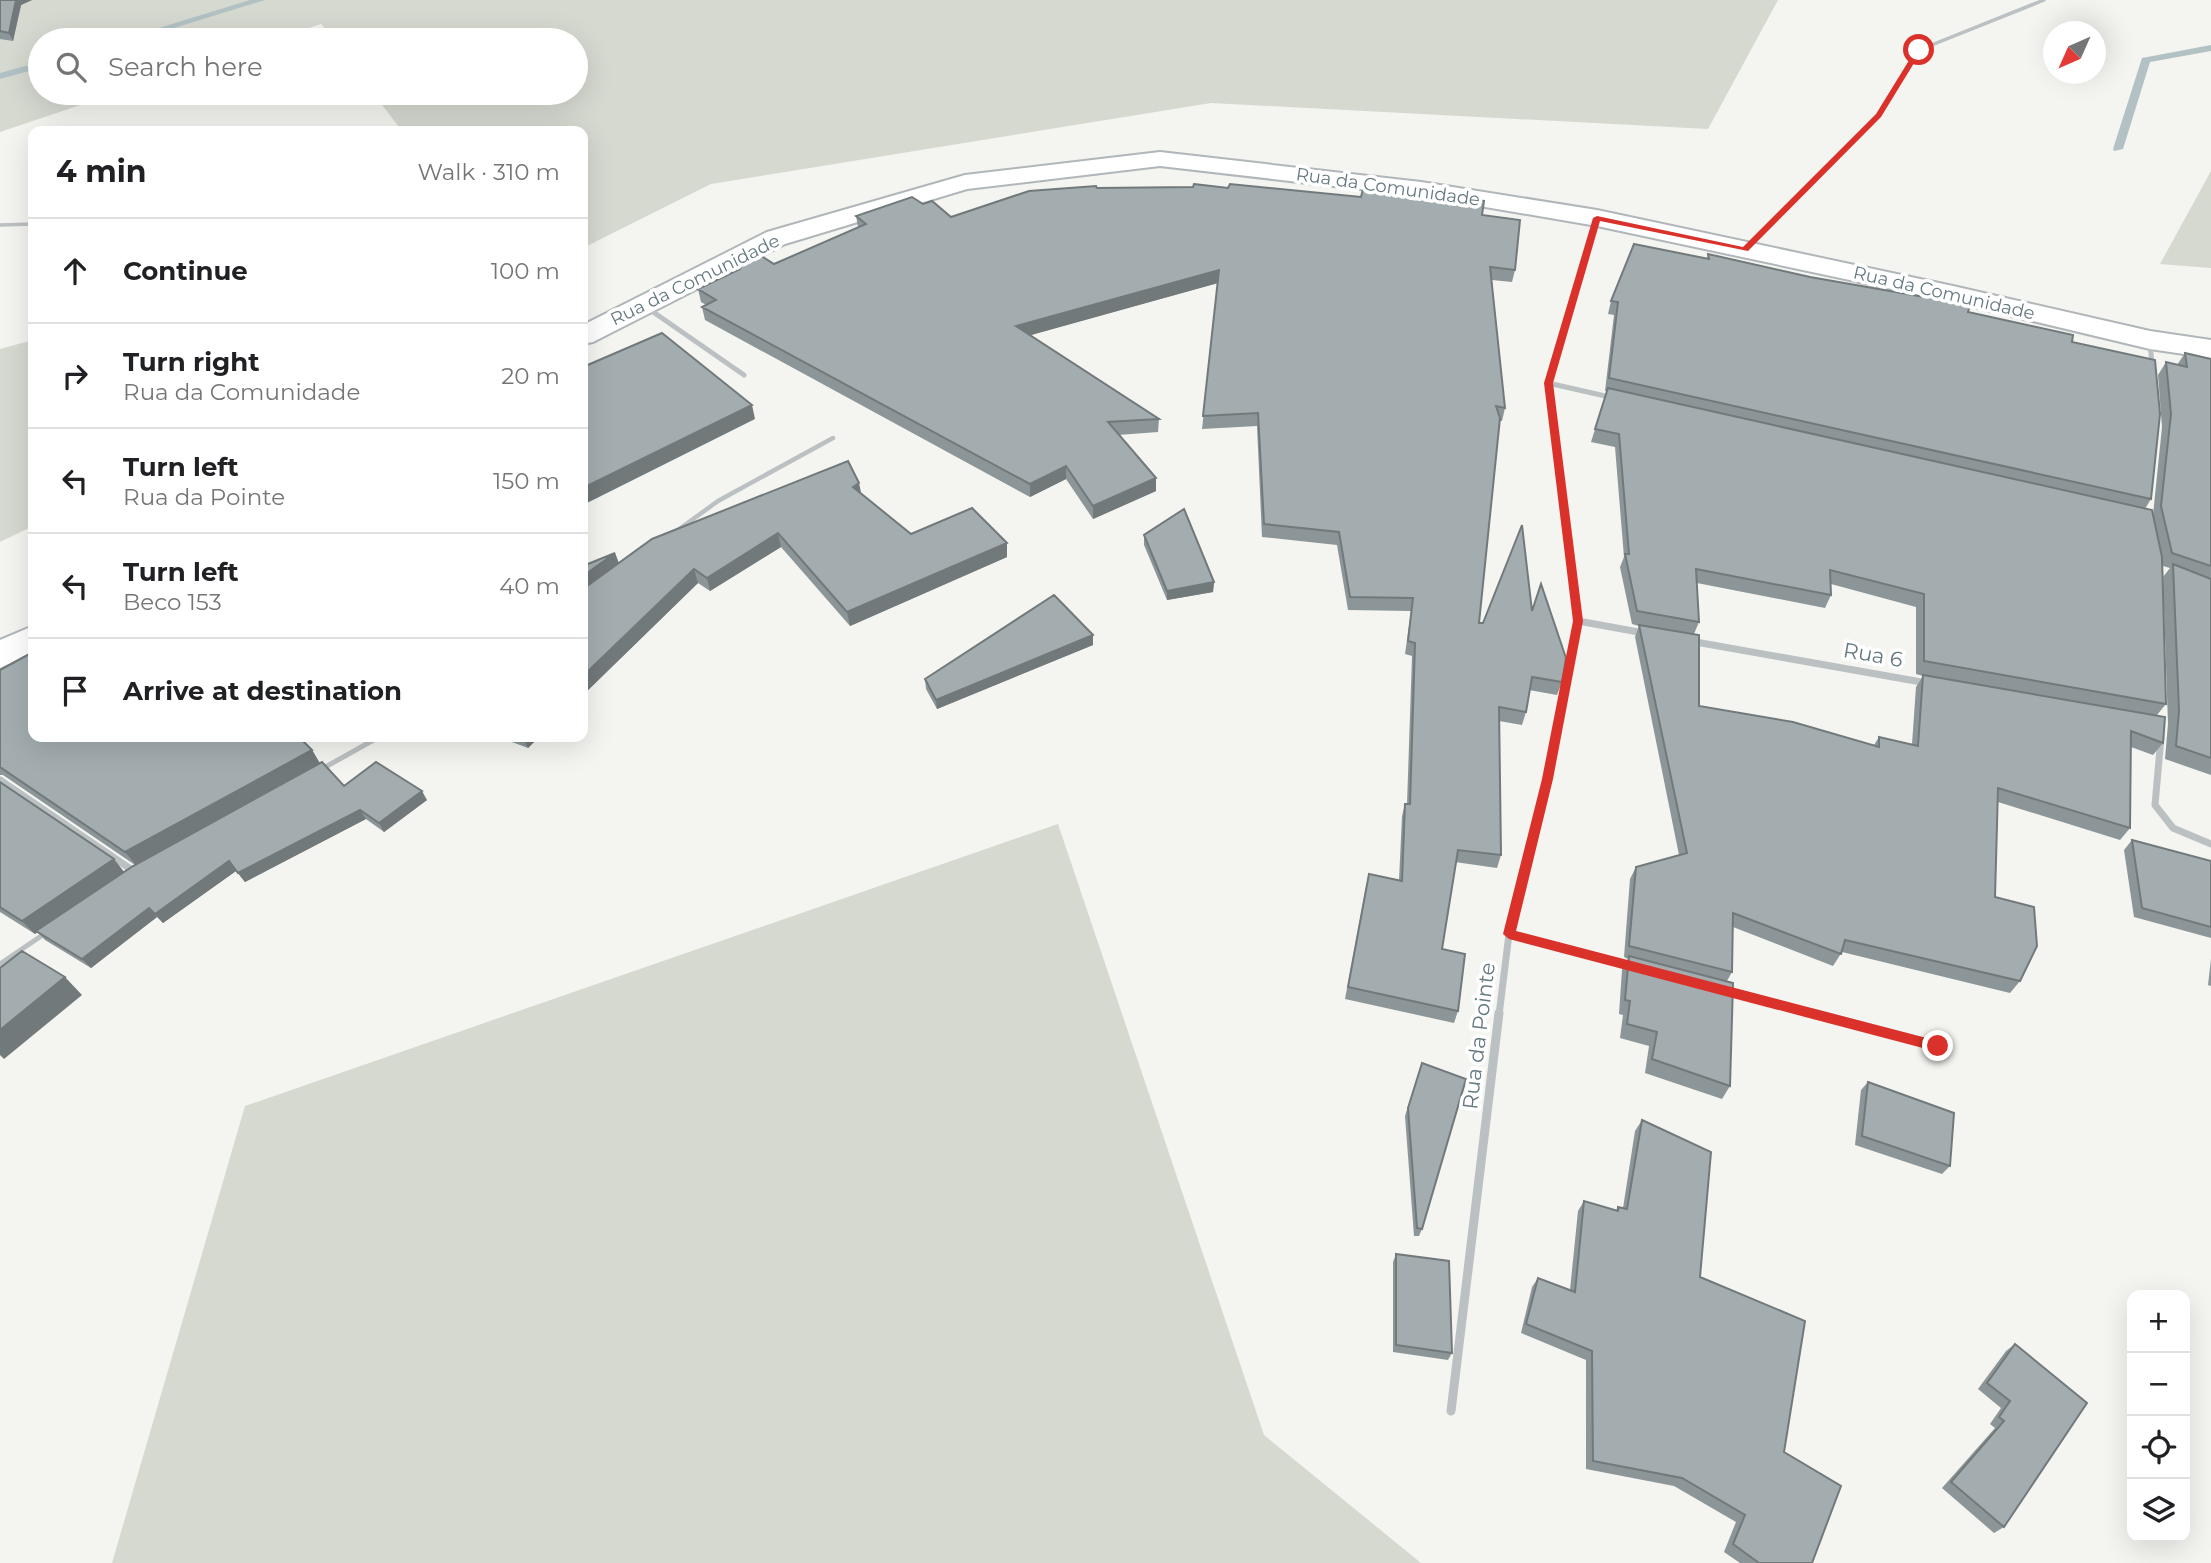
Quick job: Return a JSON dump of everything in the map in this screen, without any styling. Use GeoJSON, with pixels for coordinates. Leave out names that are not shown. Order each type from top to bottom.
{"type":"FeatureCollection","features":[{"type":"Feature","properties":{"kind":"street","name":"Rua da Comunidade"},"geometry":{"type":"LineString","coordinates":[[588,333],[776,238],[965,182],[1160,159],[1421,189],[1597,218],[2150,340],[2211,349]]}},
{"type":"Feature","properties":{"kind":"street","name":"Rua da Pointe"},"geometry":{"type":"LineString","coordinates":[[1451,1411],[1509,934],[1547,779],[1578,621],[1548,383],[1597,218]]}},
{"type":"Feature","properties":{"kind":"street"},"geometry":{"type":"LineString","coordinates":[[643,304],[744,375]]}},
{"type":"Feature","properties":{"kind":"street"},"geometry":{"type":"LineString","coordinates":[[2150,340],[2153,377]]}},
{"type":"Feature","properties":{"kind":"street"},"geometry":{"type":"LineString","coordinates":[[1548,383],[1616,399]]}},
{"type":"Feature","properties":{"kind":"street"},"geometry":{"type":"LineString","coordinates":[[1578,621],[1659,636]]}},
{"type":"Feature","properties":{"kind":"street","name":"Rua 6"},"geometry":{"type":"LineString","coordinates":[[1686,640],[1931,683]]}},
{"type":"Feature","properties":{"kind":"street"},"geometry":{"type":"LineString","coordinates":[[0,656],[28,641]]}},
{"type":"Feature","properties":{"kind":"street"},"geometry":{"type":"LineString","coordinates":[[2162,724],[2155,805],[2173,828],[2211,844]]}},
{"type":"Feature","properties":{"kind":"street"},"geometry":{"type":"LineString","coordinates":[[0,780],[135,872]]}},
{"type":"Feature","properties":{"kind":"street"},"geometry":{"type":"LineString","coordinates":[[1509,934],[1643,969]]}},
{"type":"Feature","properties":{"kind":"street"},"geometry":{"type":"LineString","coordinates":[[1710,987],[1938,1046]]}},
{"type":"Feature","properties":{"kind":"lane"},"geometry":{"type":"LineString","coordinates":[[1745,249],[1879,115],[1919,50],[2044,0]]}},
{"type":"Feature","properties":{"kind":"lane"},"geometry":{"type":"LineString","coordinates":[[0,225],[28,224]]}},
{"type":"Feature","properties":{"kind":"lane"},"geometry":{"type":"LineString","coordinates":[[673,534],[718,501],[833,438]]}},
{"type":"Feature","properties":{"kind":"lane"},"geometry":{"type":"LineString","coordinates":[[318,771],[370,742]]}},
{"type":"Feature","properties":{"kind":"lane"},"geometry":{"type":"LineString","coordinates":[[124,880],[147,866]]}},
{"type":"Feature","properties":{"kind":"lane"},"geometry":{"type":"LineString","coordinates":[[0,964],[56,926]]}},
{"type":"Feature","properties":{"kind":"shaded area"},"geometry":{"type":"Polygon","coordinates":[[[0,0],[1778,0],[1708,129],[1211,103],[711,184],[588,246],[588,126],[398,126],[382,105],[588,105],[588,28],[324,28],[321,24],[309,28],[28,28],[28,105],[80,105],[0,132],[0,0]]]}},
{"type":"Feature","properties":{"kind":"shaded area"},"geometry":{"type":"Polygon","coordinates":[[[2211,171],[2211,268],[2160,264],[2211,171]]]}},
{"type":"Feature","properties":{"kind":"shaded area"},"geometry":{"type":"Polygon","coordinates":[[[28,341],[28,528],[0,542],[0,349],[28,341]]]}},
{"type":"Feature","properties":{"kind":"shaded area"},"geometry":{"type":"Polygon","coordinates":[[[1058,824],[1264,1435],[1421,1563],[112,1563],[245,1106],[1058,824]]]}},
{"type":"Feature","properties":{"kind":"building"},"geometry":{"type":"Polygon","coordinates":[[[0,0],[16,0],[9,33],[0,31],[0,0]]]}},
{"type":"Feature","properties":{"kind":"building"},"geometry":{"type":"Polygon","coordinates":[[[1194,184],[1228,188],[1230,184],[1361,197],[1363,189],[1484,201],[1482,215],[1520,220],[1515,270],[1490,267],[1505,408],[1496,406],[1500,418],[1479,623],[1483,623],[1522,525],[1532,611],[1541,584],[1566,658],[1562,682],[1532,677],[1526,712],[1499,707],[1501,855],[1458,850],[1442,949],[1465,954],[1458,1011],[1348,987],[1369,874],[1402,881],[1405,804],[1410,804],[1415,643],[1408,641],[1413,598],[1350,597],[1339,532],[1264,524],[1258,413],[1203,416],[1219,270],[1016,326],[1159,419],[1108,422],[1156,478],[1093,506],[1066,466],[1030,484],[702,307],[716,300],[698,289],[740,269],[748,252],[752,250],[774,264],[866,224],[856,216],[912,197],[923,204],[932,201],[951,217],[1029,191],[1096,186],[1193,187],[1194,184]]]}},
{"type":"Feature","properties":{"kind":"building"},"geometry":{"type":"Polygon","coordinates":[[[1634,244],[1709,259],[1708,254],[1810,277],[1970,305],[1968,312],[2073,335],[2072,342],[2155,360],[2160,414],[2151,499],[1609,378],[1618,302],[1611,301],[1634,244]]]}},
{"type":"Feature","properties":{"kind":"building"},"geometry":{"type":"Polygon","coordinates":[[[662,333],[752,405],[588,486],[588,365],[662,333]]]}},
{"type":"Feature","properties":{"kind":"building"},"geometry":{"type":"Polygon","coordinates":[[[2185,353],[2211,359],[2211,566],[2172,553],[2161,506],[2171,414],[2166,362],[2187,367],[2185,353]]]}},
{"type":"Feature","properties":{"kind":"building"},"geometry":{"type":"Polygon","coordinates":[[[1608,388],[2152,510],[2162,557],[2166,704],[1924,661],[1924,594],[1830,570],[1831,595],[1696,569],[1699,622],[1637,611],[1625,554],[1629,554],[1619,434],[1595,429],[1608,388]]]}},
{"type":"Feature","properties":{"kind":"building"},"geometry":{"type":"Polygon","coordinates":[[[848,461],[859,483],[853,487],[911,534],[972,508],[1007,543],[847,612],[778,533],[707,578],[694,569],[588,671],[588,585],[652,539],[848,461]]]}},
{"type":"Feature","properties":{"kind":"building"},"geometry":{"type":"Polygon","coordinates":[[[1184,509],[1214,582],[1167,591],[1144,535],[1184,509]]]}},
{"type":"Feature","properties":{"kind":"building"},"geometry":{"type":"Polygon","coordinates":[[[615,553],[588,572],[588,564],[615,553]]]}},
{"type":"Feature","properties":{"kind":"building"},"geometry":{"type":"Polygon","coordinates":[[[2173,564],[2211,579],[2211,758],[2176,746],[2179,711],[2173,564]]]}},
{"type":"Feature","properties":{"kind":"building"},"geometry":{"type":"Polygon","coordinates":[[[1054,595],[1093,635],[936,700],[925,679],[1054,595]]]}},
{"type":"Feature","properties":{"kind":"building"},"geometry":{"type":"Polygon","coordinates":[[[1639,625],[1699,635],[1699,706],[1793,722],[1879,747],[1879,737],[1918,746],[1923,675],[2165,717],[2163,743],[2131,731],[2130,828],[1998,788],[1995,897],[2034,907],[2037,946],[2020,981],[1845,940],[1841,954],[1733,913],[1732,972],[1629,946],[1636,867],[1687,853],[1639,625]]]}},
{"type":"Feature","properties":{"kind":"building"},"geometry":{"type":"Polygon","coordinates":[[[28,655],[28,742],[304,742],[312,750],[125,852],[0,767],[0,670],[28,655]]]}},
{"type":"Feature","properties":{"kind":"building"},"geometry":{"type":"Polygon","coordinates":[[[322,762],[344,786],[376,762],[422,791],[379,823],[360,810],[238,873],[229,861],[155,914],[149,908],[82,959],[36,931],[133,866],[322,762]]]}},
{"type":"Feature","properties":{"kind":"building"},"geometry":{"type":"Polygon","coordinates":[[[0,782],[114,859],[22,921],[0,907],[0,782]]]}},
{"type":"Feature","properties":{"kind":"building"},"geometry":{"type":"Polygon","coordinates":[[[2132,840],[2211,861],[2211,927],[2142,908],[2132,840]]]}},
{"type":"Feature","properties":{"kind":"building"},"geometry":{"type":"Polygon","coordinates":[[[22,951],[65,977],[0,1030],[0,968],[22,951]]]}},
{"type":"Feature","properties":{"kind":"building"},"geometry":{"type":"Polygon","coordinates":[[[1629,956],[1733,983],[1730,1086],[1652,1059],[1657,1032],[1627,1024],[1630,1001],[1625,1000],[1629,956]]]}},
{"type":"Feature","properties":{"kind":"building"},"geometry":{"type":"Polygon","coordinates":[[[1422,1063],[1466,1079],[1422,1229],[1417,1228],[1408,1108],[1422,1063]]]}},
{"type":"Feature","properties":{"kind":"building"},"geometry":{"type":"Polygon","coordinates":[[[1868,1082],[1954,1113],[1950,1166],[1862,1136],[1868,1082]]]}},
{"type":"Feature","properties":{"kind":"building"},"geometry":{"type":"Polygon","coordinates":[[[1642,1120],[1711,1152],[1700,1277],[1805,1321],[1784,1452],[1841,1486],[1812,1563],[1759,1563],[1733,1544],[1745,1515],[1682,1478],[1593,1461],[1592,1351],[1526,1324],[1538,1278],[1575,1292],[1584,1201],[1618,1211],[1618,1207],[1627,1209],[1642,1120]]]}},
{"type":"Feature","properties":{"kind":"building"},"geometry":{"type":"Polygon","coordinates":[[[1396,1254],[1449,1261],[1452,1353],[1396,1345],[1396,1254]]]}},
{"type":"Feature","properties":{"kind":"building"},"geometry":{"type":"Polygon","coordinates":[[[2015,1344],[2087,1403],[2004,1527],[1951,1482],[2004,1421],[1999,1417],[2010,1401],[1987,1383],[2015,1344]]]}},
{"type":"Feature","properties":{"kind":"waterway"},"geometry":{"type":"LineString","coordinates":[[166,28],[260,0]]}},
{"type":"Feature","properties":{"kind":"waterway"},"geometry":{"type":"LineString","coordinates":[[2118,149],[2146,60],[2211,48]]}},
{"type":"Feature","properties":{"kind":"waterway"},"geometry":{"type":"LineString","coordinates":[[0,76],[28,68]]}},
{"type":"Feature","properties":{"kind":"route"},"geometry":{"type":"LineString","coordinates":[[1919,50],[1879,115],[1745,249],[1597,218],[1570,318],[1548,383],[1578,621],[1547,779],[1509,934],[1938,1046]]}}]}
